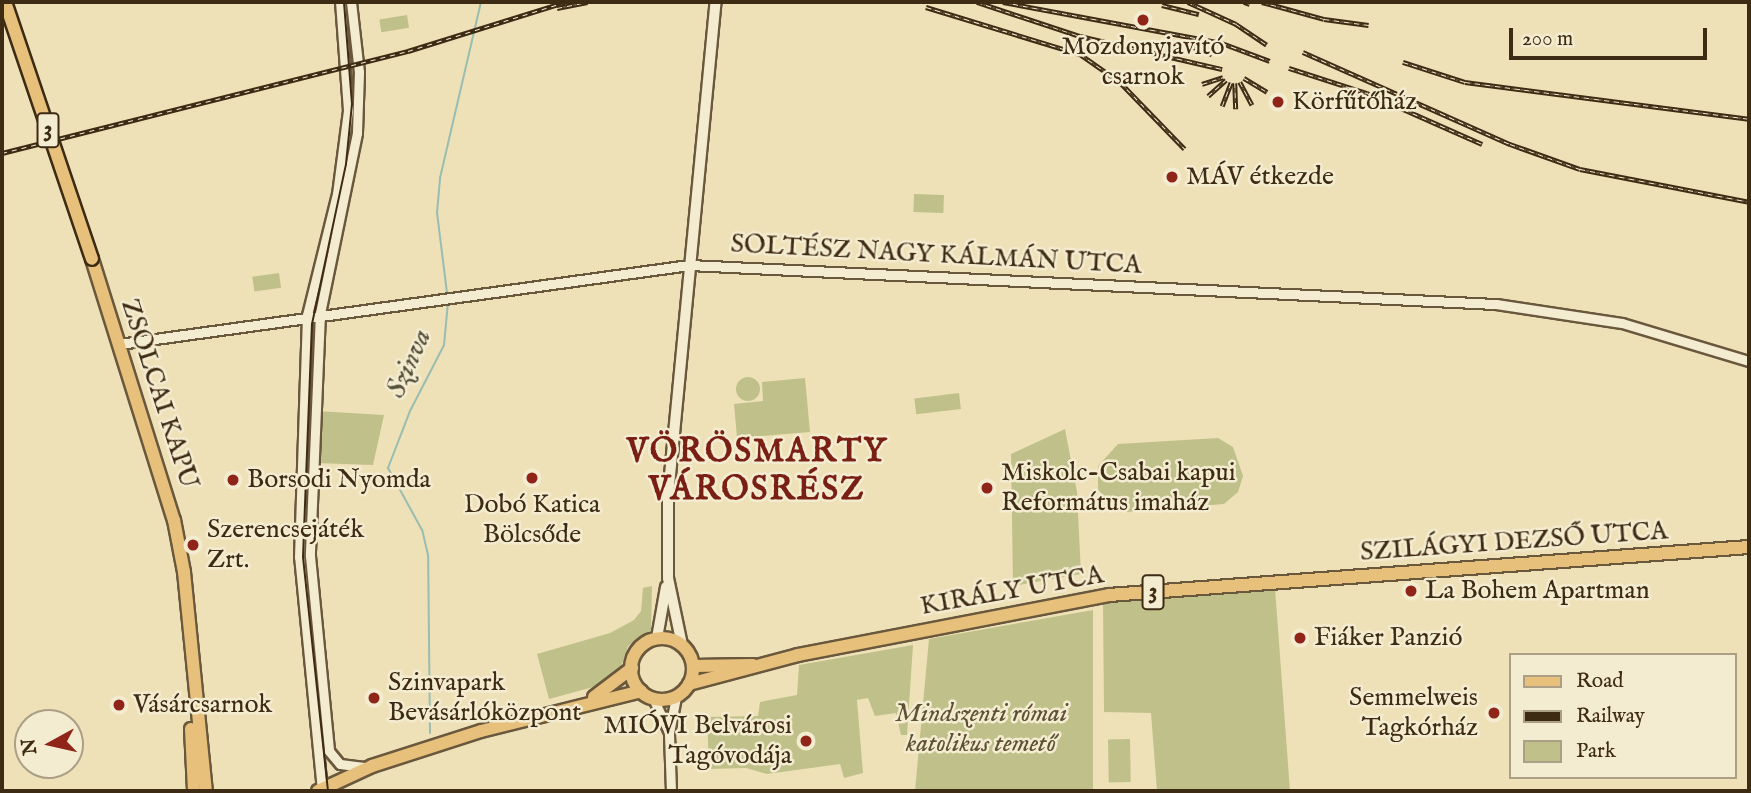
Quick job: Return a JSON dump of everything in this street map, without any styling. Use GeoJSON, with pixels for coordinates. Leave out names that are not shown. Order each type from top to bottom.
{"type":"FeatureCollection","features":[{"type":"Feature","properties":{"kind":"main road","name":"ZSOLCAI KAPU"},"geometry":{"type":"LineString","coordinates":[[5,2],[164,482],[177,545],[198,790]]}},
{"type":"Feature","properties":{"kind":"main road"},"geometry":{"type":"LineString","coordinates":[[657,638],[668,578],[668,496],[689,265],[713,59],[716,2]]}},
{"type":"Feature","properties":{"kind":"main road","name":"ZSOLCAI KAPU"},"geometry":{"type":"LineString","coordinates":[[177,545],[193,762],[198,790]]}},
{"type":"Feature","properties":{"kind":"main road","name":"SZILÁGYI DEZSŐ UTCA"},"geometry":{"type":"LineString","coordinates":[[1283,581],[1749,547]]}},
{"type":"Feature","properties":{"kind":"main road"},"geometry":{"type":"LineString","coordinates":[[668,578],[682,645],[693,666],[689,684]]}},
{"type":"Feature","properties":{"kind":"main road","name":"KIRÁLY UTCA"},"geometry":{"type":"LineString","coordinates":[[689,684],[753,665],[1065,601],[1283,581]]}},
{"type":"Feature","properties":{"kind":"main road"},"geometry":{"type":"LineString","coordinates":[[585,703],[632,668],[639,649],[657,638],[682,645]]}},
{"type":"Feature","properties":{"kind":"main road","name":"KIRÁLY UTCA"},"geometry":{"type":"LineString","coordinates":[[693,666],[753,665]]}},
{"type":"Feature","properties":{"kind":"main road"},"geometry":{"type":"LineString","coordinates":[[632,668],[641,691],[653,698],[676,696]]}},
{"type":"Feature","properties":{"kind":"main road","name":"3"},"geometry":{"type":"LineString","coordinates":[[676,696],[689,684]]}},
{"type":"Feature","properties":{"kind":"main road"},"geometry":{"type":"LineString","coordinates":[[320,790],[372,766],[585,703],[641,691]]}},
{"type":"Feature","properties":{"kind":"street"},"geometry":{"type":"LineString","coordinates":[[320,790],[299,563],[307,315],[337,194],[346,130],[348,70],[340,2]]}},
{"type":"Feature","properties":{"kind":"street"},"geometry":{"type":"LineString","coordinates":[[351,2],[359,72],[357,133],[320,313],[310,556],[327,744],[340,764],[372,766]]}},
{"type":"Feature","properties":{"kind":"street","name":"SOLTÉSZ NAGY KÁLMÁN UTCA"},"geometry":{"type":"LineString","coordinates":[[119,344],[320,313],[689,265],[1496,304],[1622,323],[1749,361]]}},
{"type":"Feature","properties":{"kind":"street"},"geometry":{"type":"LineString","coordinates":[[671,791],[670,733],[676,696]]}},
{"type":"Feature","properties":{"kind":"street"},"geometry":{"type":"LineString","coordinates":[[653,698],[670,733]]}},
{"type":"Feature","properties":{"kind":"green space"},"geometry":{"type":"Polygon","coordinates":[[[407,15],[409,28],[381,32],[379,19],[407,15]]]}},
{"type":"Feature","properties":{"kind":"green space"},"geometry":{"type":"Polygon","coordinates":[[[914,194],[944,195],[943,213],[913,212],[914,194]]]}},
{"type":"Feature","properties":{"kind":"green space"},"geometry":{"type":"Polygon","coordinates":[[[279,273],[281,288],[254,292],[252,277],[279,273]]]}},
{"type":"Feature","properties":{"kind":"green space"},"geometry":{"type":"Polygon","coordinates":[[[748,377],[757,380],[760,389],[757,398],[748,401],[739,398],[736,389],[739,380],[748,377]]]}},
{"type":"Feature","properties":{"kind":"green space"},"geometry":{"type":"Polygon","coordinates":[[[805,378],[810,432],[737,438],[734,404],[763,401],[762,382],[805,378]]]}},
{"type":"Feature","properties":{"kind":"green space"},"geometry":{"type":"Polygon","coordinates":[[[959,393],[961,409],[916,414],[914,398],[959,393]]]}},
{"type":"Feature","properties":{"kind":"green space"},"geometry":{"type":"Polygon","coordinates":[[[317,411],[384,415],[373,465],[316,463],[317,411]]]}},
{"type":"Feature","properties":{"kind":"green space"},"geometry":{"type":"Polygon","coordinates":[[[1065,429],[1077,492],[1081,574],[1013,586],[1011,454],[1065,429]]]}},
{"type":"Feature","properties":{"kind":"green space"},"geometry":{"type":"Polygon","coordinates":[[[1218,438],[1233,447],[1243,476],[1238,492],[1224,504],[1127,512],[1114,510],[1098,489],[1098,466],[1118,444],[1218,438]]]}},
{"type":"Feature","properties":{"kind":"green space"},"geometry":{"type":"Polygon","coordinates":[[[652,586],[651,630],[628,646],[619,673],[608,683],[549,699],[537,654],[610,633],[634,620],[641,611],[643,588],[652,586]]]}},
{"type":"Feature","properties":{"kind":"green space"},"geometry":{"type":"Polygon","coordinates":[[[1275,588],[1290,791],[1157,791],[1151,713],[1104,712],[1103,603],[1275,588]]]}},
{"type":"Feature","properties":{"kind":"green space","name":"Mindszenti római katolikus temető"},"geometry":{"type":"Polygon","coordinates":[[[1093,610],[1093,791],[915,791],[929,639],[1093,610]]]}},
{"type":"Feature","properties":{"kind":"green space"},"geometry":{"type":"Polygon","coordinates":[[[913,645],[907,735],[901,735],[896,713],[875,716],[868,698],[857,700],[863,773],[844,778],[840,764],[767,774],[746,768],[709,769],[707,717],[758,716],[760,702],[797,695],[799,665],[913,645]]]}},
{"type":"Feature","properties":{"kind":"green space"},"geometry":{"type":"Polygon","coordinates":[[[1108,739],[1130,739],[1131,782],[1109,782],[1108,739]]]}},
{"type":"Feature","properties":{"kind":"waterway","name":"Szinva"},"geometry":{"type":"LineString","coordinates":[[447,293],[437,213],[440,178],[481,2]]}},
{"type":"Feature","properties":{"kind":"waterway","name":"Szinva"},"geometry":{"type":"LineString","coordinates":[[430,733],[428,555],[422,530],[388,468],[410,411],[444,345],[448,302]]}},
{"type":"Feature","properties":{"kind":"tram line"},"geometry":{"type":"LineString","coordinates":[[328,791],[303,557],[312,324],[346,164],[352,104],[344,2]]}},
{"type":"Feature","properties":{"kind":"railway"},"geometry":{"type":"LineString","coordinates":[[2,153],[408,51],[565,2]]}},
{"type":"Feature","properties":{"kind":"railway"},"geometry":{"type":"LineString","coordinates":[[557,8],[587,2]]}},
{"type":"Feature","properties":{"kind":"railway"},"geometry":{"type":"LineString","coordinates":[[977,2],[1080,36],[1222,69]]}},
{"type":"Feature","properties":{"kind":"railway"},"geometry":{"type":"LineString","coordinates":[[1003,2],[1222,43],[1270,61]]}},
{"type":"Feature","properties":{"kind":"railway"},"geometry":{"type":"LineString","coordinates":[[1188,2],[1236,24],[1267,45]]}},
{"type":"Feature","properties":{"kind":"railway"},"geometry":{"type":"LineString","coordinates":[[1244,2],[1250,4]]}},
{"type":"Feature","properties":{"kind":"railway"},"geometry":{"type":"LineString","coordinates":[[1262,2],[1324,19],[1369,25]]}},
{"type":"Feature","properties":{"kind":"railway"},"geometry":{"type":"LineString","coordinates":[[1162,5],[1199,14]]}},
{"type":"Feature","properties":{"kind":"railway"},"geometry":{"type":"LineString","coordinates":[[926,7],[1080,54],[1120,82],[1185,149]]}},
{"type":"Feature","properties":{"kind":"railway"},"geometry":{"type":"LineString","coordinates":[[1183,43],[1212,54]]}},
{"type":"Feature","properties":{"kind":"railway"},"geometry":{"type":"LineString","coordinates":[[1303,52],[1510,144],[1580,169],[1749,202]]}},
{"type":"Feature","properties":{"kind":"railway"},"geometry":{"type":"LineString","coordinates":[[1403,62],[1465,82],[1749,119]]}},
{"type":"Feature","properties":{"kind":"railway"},"geometry":{"type":"LineString","coordinates":[[1289,68],[1367,93],[1482,144]]}},
{"type":"Feature","properties":{"kind":"railway"},"geometry":{"type":"LineString","coordinates":[[1202,84],[1223,77]]}},
{"type":"Feature","properties":{"kind":"railway"},"geometry":{"type":"LineString","coordinates":[[1244,78],[1267,92]]}},
{"type":"Feature","properties":{"kind":"railway"},"geometry":{"type":"LineString","coordinates":[[1208,96],[1226,80]]}},
{"type":"Feature","properties":{"kind":"railway"},"geometry":{"type":"LineString","coordinates":[[1240,82],[1252,105]]}},
{"type":"Feature","properties":{"kind":"railway"},"geometry":{"type":"LineString","coordinates":[[1222,106],[1231,83]]}},
{"type":"Feature","properties":{"kind":"railway"},"geometry":{"type":"LineString","coordinates":[[1235,83],[1236,109]]}},
{"type":"Feature","properties":{"kind":"place","name":"Mozdonyjavító csarnok"},"geometry":{"type":"Point","coordinates":[1143,20]}},
{"type":"Feature","properties":{"kind":"place","name":"Körfűtőház"},"geometry":{"type":"Point","coordinates":[1278,102]}},
{"type":"Feature","properties":{"kind":"place","name":"MÁV étkezde"},"geometry":{"type":"Point","coordinates":[1172,177]}},
{"type":"Feature","properties":{"kind":"place","name":"Dobó Katica Bölcsőde"},"geometry":{"type":"Point","coordinates":[532,478]}},
{"type":"Feature","properties":{"kind":"place","name":"Borsodi Nyomda"},"geometry":{"type":"Point","coordinates":[233,480]}},
{"type":"Feature","properties":{"kind":"place","name":"Miskolc-Csabai kapui Református imaház"},"geometry":{"type":"Point","coordinates":[987,488]}},
{"type":"Feature","properties":{"kind":"place","name":"Szerencsejáték Zrt."},"geometry":{"type":"Point","coordinates":[193,545]}},
{"type":"Feature","properties":{"kind":"place","name":"La Bohem Apartman"},"geometry":{"type":"Point","coordinates":[1411,591]}},
{"type":"Feature","properties":{"kind":"place","name":"Fiáker Panzió"},"geometry":{"type":"Point","coordinates":[1300,638]}},
{"type":"Feature","properties":{"kind":"place","name":"Szinvapark Bevásárlóközpont"},"geometry":{"type":"Point","coordinates":[374,698]}},
{"type":"Feature","properties":{"kind":"place","name":"Vásárcsarnok"},"geometry":{"type":"Point","coordinates":[119,705]}},
{"type":"Feature","properties":{"kind":"place","name":"Semmelweis Tagkórház"},"geometry":{"type":"Point","coordinates":[1494,713]}},
{"type":"Feature","properties":{"kind":"place","name":"MIÓVI Belvárosi Tagóvodája"},"geometry":{"type":"Point","coordinates":[806,741]}},
{"type":"Feature","properties":{"kind":"district","name":"VÖRÖSMARTY VÁROSRÉSZ"},"geometry":{"type":"Point","coordinates":[757,472]}}]}
